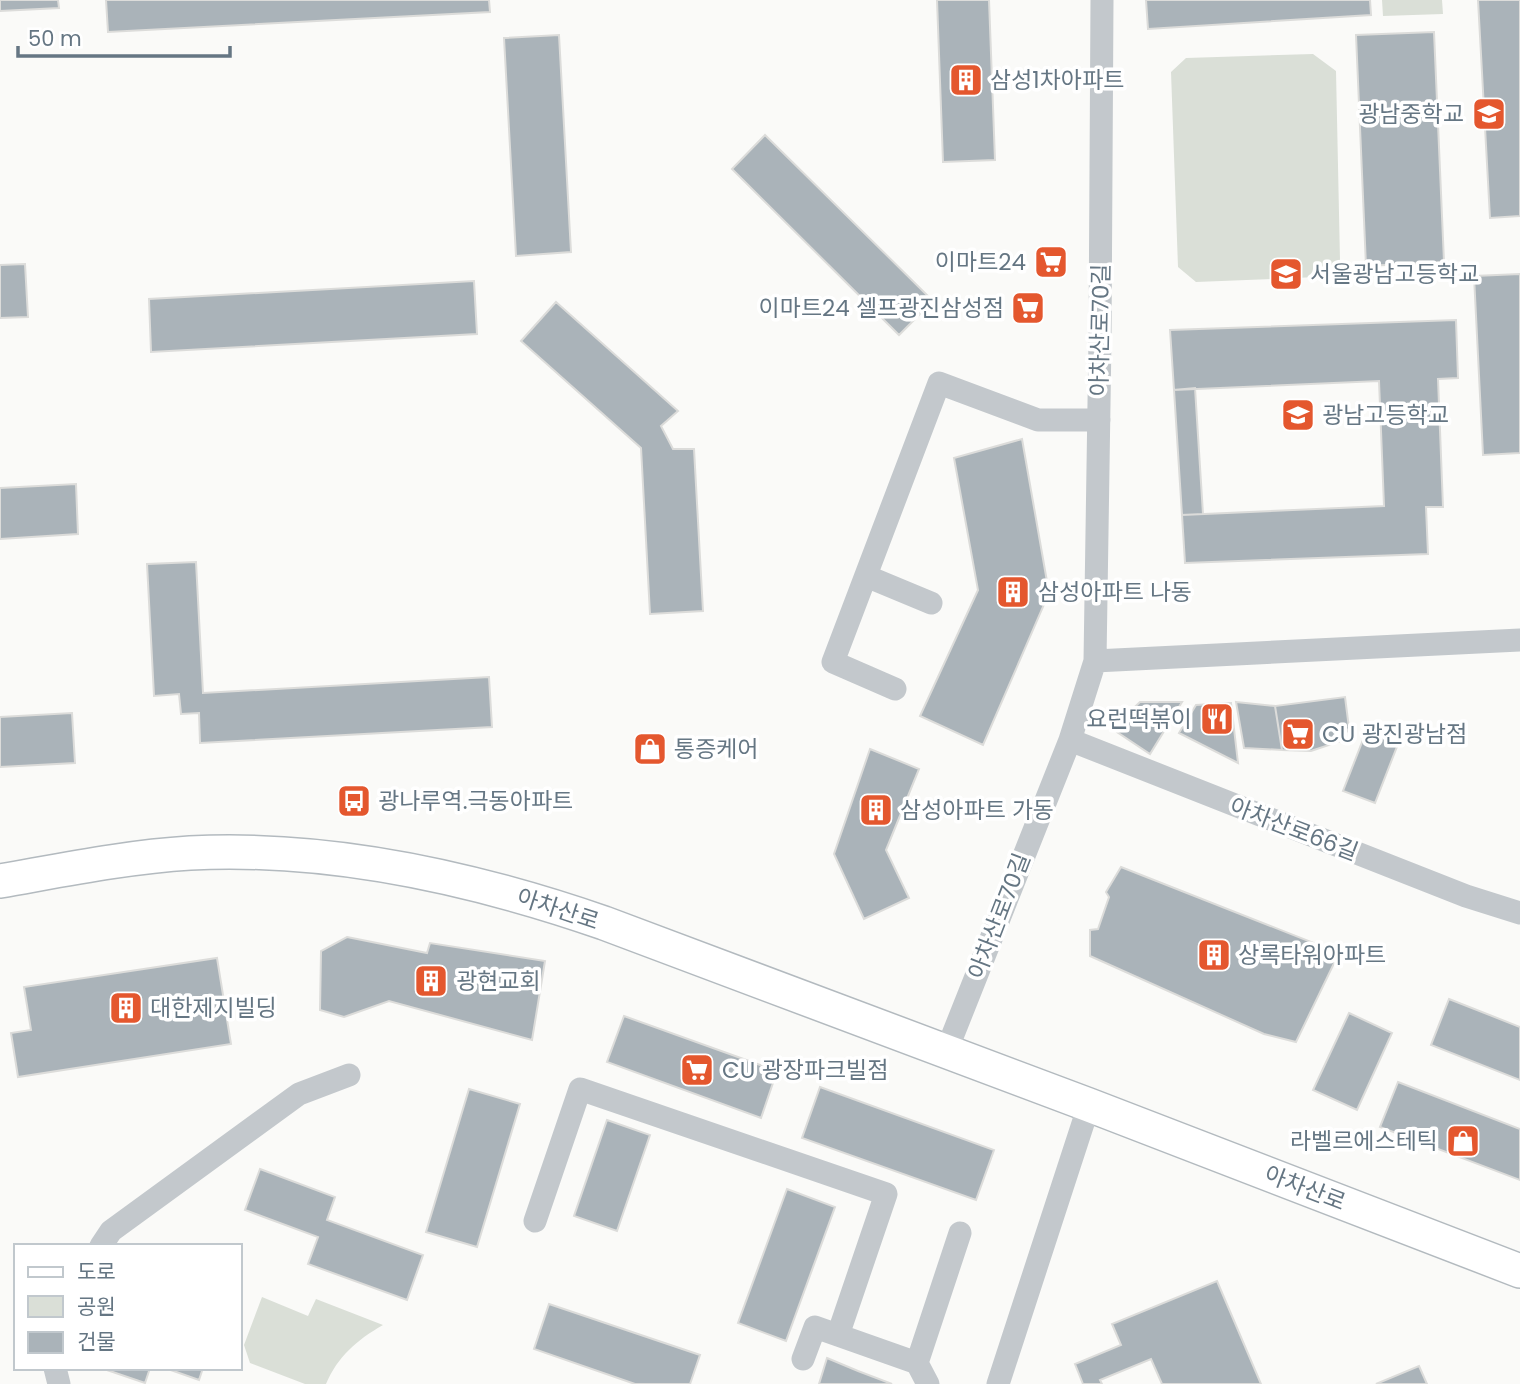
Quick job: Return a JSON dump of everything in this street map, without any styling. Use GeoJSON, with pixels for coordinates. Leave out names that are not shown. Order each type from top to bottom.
{"type":"FeatureCollection","features":[{"type":"Feature","properties":{"kind":"main road","name":"아차산로"},"geometry":{"type":"LineString","coordinates":[[0,881],[119,860],[191,853],[276,853],[406,869],[534,899],[1089,1105],[1520,1271]]}},
{"type":"Feature","properties":{"kind":"street","name":"아차산로70길"},"geometry":{"type":"LineString","coordinates":[[949,1054],[950,1042],[1070,740],[1095,661],[1102,0]]}},
{"type":"Feature","properties":{"kind":"street"},"geometry":{"type":"LineString","coordinates":[[895,689],[833,663],[939,383],[1038,420],[1099,421]]}},
{"type":"Feature","properties":{"kind":"street"},"geometry":{"type":"LineString","coordinates":[[866,576],[931,603]]}},
{"type":"Feature","properties":{"kind":"street"},"geometry":{"type":"LineString","coordinates":[[1095,661],[1520,640]]}},
{"type":"Feature","properties":{"kind":"street","name":"아차산로66길"},"geometry":{"type":"LineString","coordinates":[[1070,740],[1466,896],[1520,913]]}},
{"type":"Feature","properties":{"kind":"street"},"geometry":{"type":"LineString","coordinates":[[102,1244],[111,1231],[299,1094],[349,1075]]}},
{"type":"Feature","properties":{"kind":"street"},"geometry":{"type":"LineString","coordinates":[[535,1221],[580,1089],[886,1195],[838,1335]]}},
{"type":"Feature","properties":{"kind":"street"},"geometry":{"type":"LineString","coordinates":[[998,1384],[1089,1105]]}},
{"type":"Feature","properties":{"kind":"street"},"geometry":{"type":"LineString","coordinates":[[917,1363],[960,1233]]}},
{"type":"Feature","properties":{"kind":"street"},"geometry":{"type":"LineString","coordinates":[[803,1359],[815,1327],[917,1363],[928,1384]]}},
{"type":"Feature","properties":{"kind":"green space"},"geometry":{"type":"Polygon","coordinates":[[[1382,0],[1442,0],[1443,14],[1383,16],[1382,0]]]}},
{"type":"Feature","properties":{"kind":"green space"},"geometry":{"type":"Polygon","coordinates":[[[1313,54],[1336,71],[1340,260],[1318,277],[1196,282],[1178,267],[1171,72],[1186,58],[1313,54]]]}},
{"type":"Feature","properties":{"kind":"green space"},"geometry":{"type":"Polygon","coordinates":[[[262,1297],[308,1316],[316,1299],[383,1325],[349,1350],[336,1365],[326,1384],[305,1384],[250,1363],[244,1345],[262,1297]]]}},
{"type":"Feature","properties":{"kind":"building"},"geometry":{"type":"Polygon","coordinates":[[[0,0],[58,0],[59,8],[0,11],[0,0]]]}},
{"type":"Feature","properties":{"kind":"building"},"geometry":{"type":"Polygon","coordinates":[[[106,0],[489,0],[490,12],[108,32],[106,0]]]}},
{"type":"Feature","properties":{"kind":"building","name":"삼성1차아파트"},"geometry":{"type":"Polygon","coordinates":[[[937,0],[989,0],[995,160],[943,162],[937,0]]]}},
{"type":"Feature","properties":{"kind":"building"},"geometry":{"type":"Polygon","coordinates":[[[1146,0],[1370,0],[1371,15],[1148,29],[1146,0]]]}},
{"type":"Feature","properties":{"kind":"building"},"geometry":{"type":"Polygon","coordinates":[[[1478,0],[1520,0],[1520,216],[1490,218],[1478,0]]]}},
{"type":"Feature","properties":{"kind":"building"},"geometry":{"type":"Polygon","coordinates":[[[1434,32],[1444,262],[1366,266],[1356,35],[1434,32]]]}},
{"type":"Feature","properties":{"kind":"building"},"geometry":{"type":"Polygon","coordinates":[[[559,35],[571,252],[516,256],[504,38],[559,35]]]}},
{"type":"Feature","properties":{"kind":"building"},"geometry":{"type":"Polygon","coordinates":[[[765,135],[933,301],[899,335],[732,169],[765,135]]]}},
{"type":"Feature","properties":{"kind":"building"},"geometry":{"type":"Polygon","coordinates":[[[25,264],[28,317],[0,318],[0,265],[25,264]]]}},
{"type":"Feature","properties":{"kind":"building"},"geometry":{"type":"Polygon","coordinates":[[[1520,274],[1520,453],[1483,455],[1474,276],[1520,274]]]}},
{"type":"Feature","properties":{"kind":"building"},"geometry":{"type":"Polygon","coordinates":[[[474,281],[477,334],[151,352],[149,299],[474,281]]]}},
{"type":"Feature","properties":{"kind":"building"},"geometry":{"type":"Polygon","coordinates":[[[556,302],[678,411],[661,426],[673,449],[694,449],[703,611],[650,614],[641,448],[521,341],[556,302]]]}},
{"type":"Feature","properties":{"kind":"building"},"geometry":{"type":"Polygon","coordinates":[[[1456,320],[1458,378],[1438,379],[1443,507],[1426,507],[1428,554],[1185,563],[1182,515],[1384,506],[1379,381],[1174,390],[1170,330],[1456,320]]]}},
{"type":"Feature","properties":{"kind":"building"},"geometry":{"type":"Polygon","coordinates":[[[1195,388],[1203,514],[1182,515],[1174,390],[1195,388]]]}},
{"type":"Feature","properties":{"kind":"building","name":"삼성아파트 나동"},"geometry":{"type":"Polygon","coordinates":[[[1022,439],[1049,593],[983,745],[920,716],[978,590],[954,458],[1022,439]]]}},
{"type":"Feature","properties":{"kind":"building"},"geometry":{"type":"Polygon","coordinates":[[[76,484],[78,534],[0,539],[0,488],[76,484]]]}},
{"type":"Feature","properties":{"kind":"building"},"geometry":{"type":"Polygon","coordinates":[[[196,562],[203,693],[489,677],[492,727],[200,743],[199,713],[181,714],[179,694],[154,696],[147,564],[196,562]]]}},
{"type":"Feature","properties":{"kind":"building"},"geometry":{"type":"Polygon","coordinates":[[[1345,697],[1349,728],[1341,741],[1311,751],[1282,750],[1275,706],[1345,697]]]}},
{"type":"Feature","properties":{"kind":"building"},"geometry":{"type":"Polygon","coordinates":[[[1140,702],[1182,702],[1150,754],[1117,732],[1120,721],[1140,702]]]}},
{"type":"Feature","properties":{"kind":"building"},"geometry":{"type":"Polygon","coordinates":[[[1236,702],[1275,706],[1282,750],[1244,748],[1236,702]]]}},
{"type":"Feature","properties":{"kind":"building"},"geometry":{"type":"Polygon","coordinates":[[[1231,703],[1238,763],[1179,733],[1196,705],[1231,703]]]}},
{"type":"Feature","properties":{"kind":"building"},"geometry":{"type":"Polygon","coordinates":[[[72,713],[75,763],[0,767],[0,717],[72,713]]]}},
{"type":"Feature","properties":{"kind":"building"},"geometry":{"type":"Polygon","coordinates":[[[1366,732],[1398,744],[1375,803],[1343,791],[1366,732]]]}},
{"type":"Feature","properties":{"kind":"building","name":"삼성아파트 가동"},"geometry":{"type":"Polygon","coordinates":[[[870,749],[919,769],[886,850],[909,898],[864,919],[834,854],[870,749]]]}},
{"type":"Feature","properties":{"kind":"building","name":"상록타워아파트"},"geometry":{"type":"Polygon","coordinates":[[[1121,867],[1339,953],[1296,1042],[1264,1034],[1090,956],[1090,930],[1098,929],[1109,897],[1106,892],[1121,867]]]}},
{"type":"Feature","properties":{"kind":"building","name":"광현교회"},"geometry":{"type":"Polygon","coordinates":[[[347,937],[427,953],[430,943],[545,961],[532,1040],[389,1001],[344,1017],[320,1010],[321,951],[347,937]]]}},
{"type":"Feature","properties":{"kind":"building","name":"대한제지빌딩"},"geometry":{"type":"Polygon","coordinates":[[[217,958],[231,1044],[18,1077],[11,1033],[31,1030],[24,987],[217,958]]]}},
{"type":"Feature","properties":{"kind":"building"},"geometry":{"type":"Polygon","coordinates":[[[1449,999],[1520,1027],[1520,1080],[1431,1045],[1449,999]]]}},
{"type":"Feature","properties":{"kind":"building"},"geometry":{"type":"Polygon","coordinates":[[[1349,1013],[1392,1033],[1357,1110],[1313,1090],[1349,1013]]]}},
{"type":"Feature","properties":{"kind":"building"},"geometry":{"type":"Polygon","coordinates":[[[624,1016],[777,1071],[761,1118],[607,1062],[624,1016]]]}},
{"type":"Feature","properties":{"kind":"building"},"geometry":{"type":"Polygon","coordinates":[[[1398,1082],[1520,1129],[1520,1180],[1380,1127],[1398,1082]]]}},
{"type":"Feature","properties":{"kind":"building"},"geometry":{"type":"Polygon","coordinates":[[[820,1087],[994,1150],[976,1200],[802,1138],[820,1087]]]}},
{"type":"Feature","properties":{"kind":"building"},"geometry":{"type":"Polygon","coordinates":[[[469,1089],[520,1104],[477,1247],[426,1232],[469,1089]]]}},
{"type":"Feature","properties":{"kind":"building"},"geometry":{"type":"Polygon","coordinates":[[[607,1120],[650,1135],[617,1231],[574,1216],[607,1120]]]}},
{"type":"Feature","properties":{"kind":"building"},"geometry":{"type":"Polygon","coordinates":[[[260,1169],[335,1197],[327,1220],[423,1255],[407,1300],[308,1264],[318,1237],[245,1210],[260,1169]]]}},
{"type":"Feature","properties":{"kind":"building"},"geometry":{"type":"Polygon","coordinates":[[[787,1189],[835,1207],[786,1341],[738,1323],[787,1189]]]}},
{"type":"Feature","properties":{"kind":"building"},"geometry":{"type":"Polygon","coordinates":[[[1217,1281],[1261,1384],[1162,1384],[1151,1359],[1100,1380],[1102,1384],[1083,1384],[1075,1364],[1121,1345],[1112,1324],[1217,1281]]]}},
{"type":"Feature","properties":{"kind":"building"},"geometry":{"type":"Polygon","coordinates":[[[549,1304],[700,1355],[690,1384],[635,1384],[534,1349],[549,1304]]]}},
{"type":"Feature","properties":{"kind":"building"},"geometry":{"type":"Polygon","coordinates":[[[827,1358],[858,1371],[892,1384],[819,1384],[827,1358]]]}},
{"type":"Feature","properties":{"kind":"building"},"geometry":{"type":"Polygon","coordinates":[[[1419,1366],[1427,1384],[1376,1384],[1419,1366]]]}},
{"type":"Feature","properties":{"kind":"building"},"geometry":{"type":"Polygon","coordinates":[[[107,1370],[149,1370],[145,1383],[107,1370]]]}},
{"type":"Feature","properties":{"kind":"building"},"geometry":{"type":"Polygon","coordinates":[[[171,1370],[202,1370],[199,1380],[171,1370]]]}},
{"type":"Feature","properties":{"kind":"place","name":"삼성1차아파트"},"geometry":{"type":"Point","coordinates":[966,80]}},
{"type":"Feature","properties":{"kind":"place","name":"광남중학교"},"geometry":{"type":"Point","coordinates":[1489,114]}},
{"type":"Feature","properties":{"kind":"place","name":"이마트24"},"geometry":{"type":"Point","coordinates":[1051,262]}},
{"type":"Feature","properties":{"kind":"place","name":"서울광남고등학교"},"geometry":{"type":"Point","coordinates":[1286,274]}},
{"type":"Feature","properties":{"kind":"place","name":"이마트24 셀프광진삼성점"},"geometry":{"type":"Point","coordinates":[1028,308]}},
{"type":"Feature","properties":{"kind":"place","name":"광남고등학교"},"geometry":{"type":"Point","coordinates":[1298,415]}},
{"type":"Feature","properties":{"kind":"place","name":"삼성아파트 나동"},"geometry":{"type":"Point","coordinates":[1013,592]}},
{"type":"Feature","properties":{"kind":"place","name":"요런떡볶이"},"geometry":{"type":"Point","coordinates":[1217,719]}},
{"type":"Feature","properties":{"kind":"place","name":"CU 광진광남점"},"geometry":{"type":"Point","coordinates":[1298,734]}},
{"type":"Feature","properties":{"kind":"place","name":"통증케어"},"geometry":{"type":"Point","coordinates":[650,749]}},
{"type":"Feature","properties":{"kind":"place","name":"광나루역.극동아파트"},"geometry":{"type":"Point","coordinates":[354,801]}},
{"type":"Feature","properties":{"kind":"place","name":"삼성아파트 가동"},"geometry":{"type":"Point","coordinates":[876,810]}},
{"type":"Feature","properties":{"kind":"place","name":"상록타워아파트"},"geometry":{"type":"Point","coordinates":[1214,955]}},
{"type":"Feature","properties":{"kind":"place","name":"광현교회"},"geometry":{"type":"Point","coordinates":[431,981]}},
{"type":"Feature","properties":{"kind":"place","name":"대한제지빌딩"},"geometry":{"type":"Point","coordinates":[126,1008]}},
{"type":"Feature","properties":{"kind":"place","name":"CU 광장파크빌점"},"geometry":{"type":"Point","coordinates":[697,1070]}},
{"type":"Feature","properties":{"kind":"place","name":"라벨르에스테틱"},"geometry":{"type":"Point","coordinates":[1463,1141]}}]}
